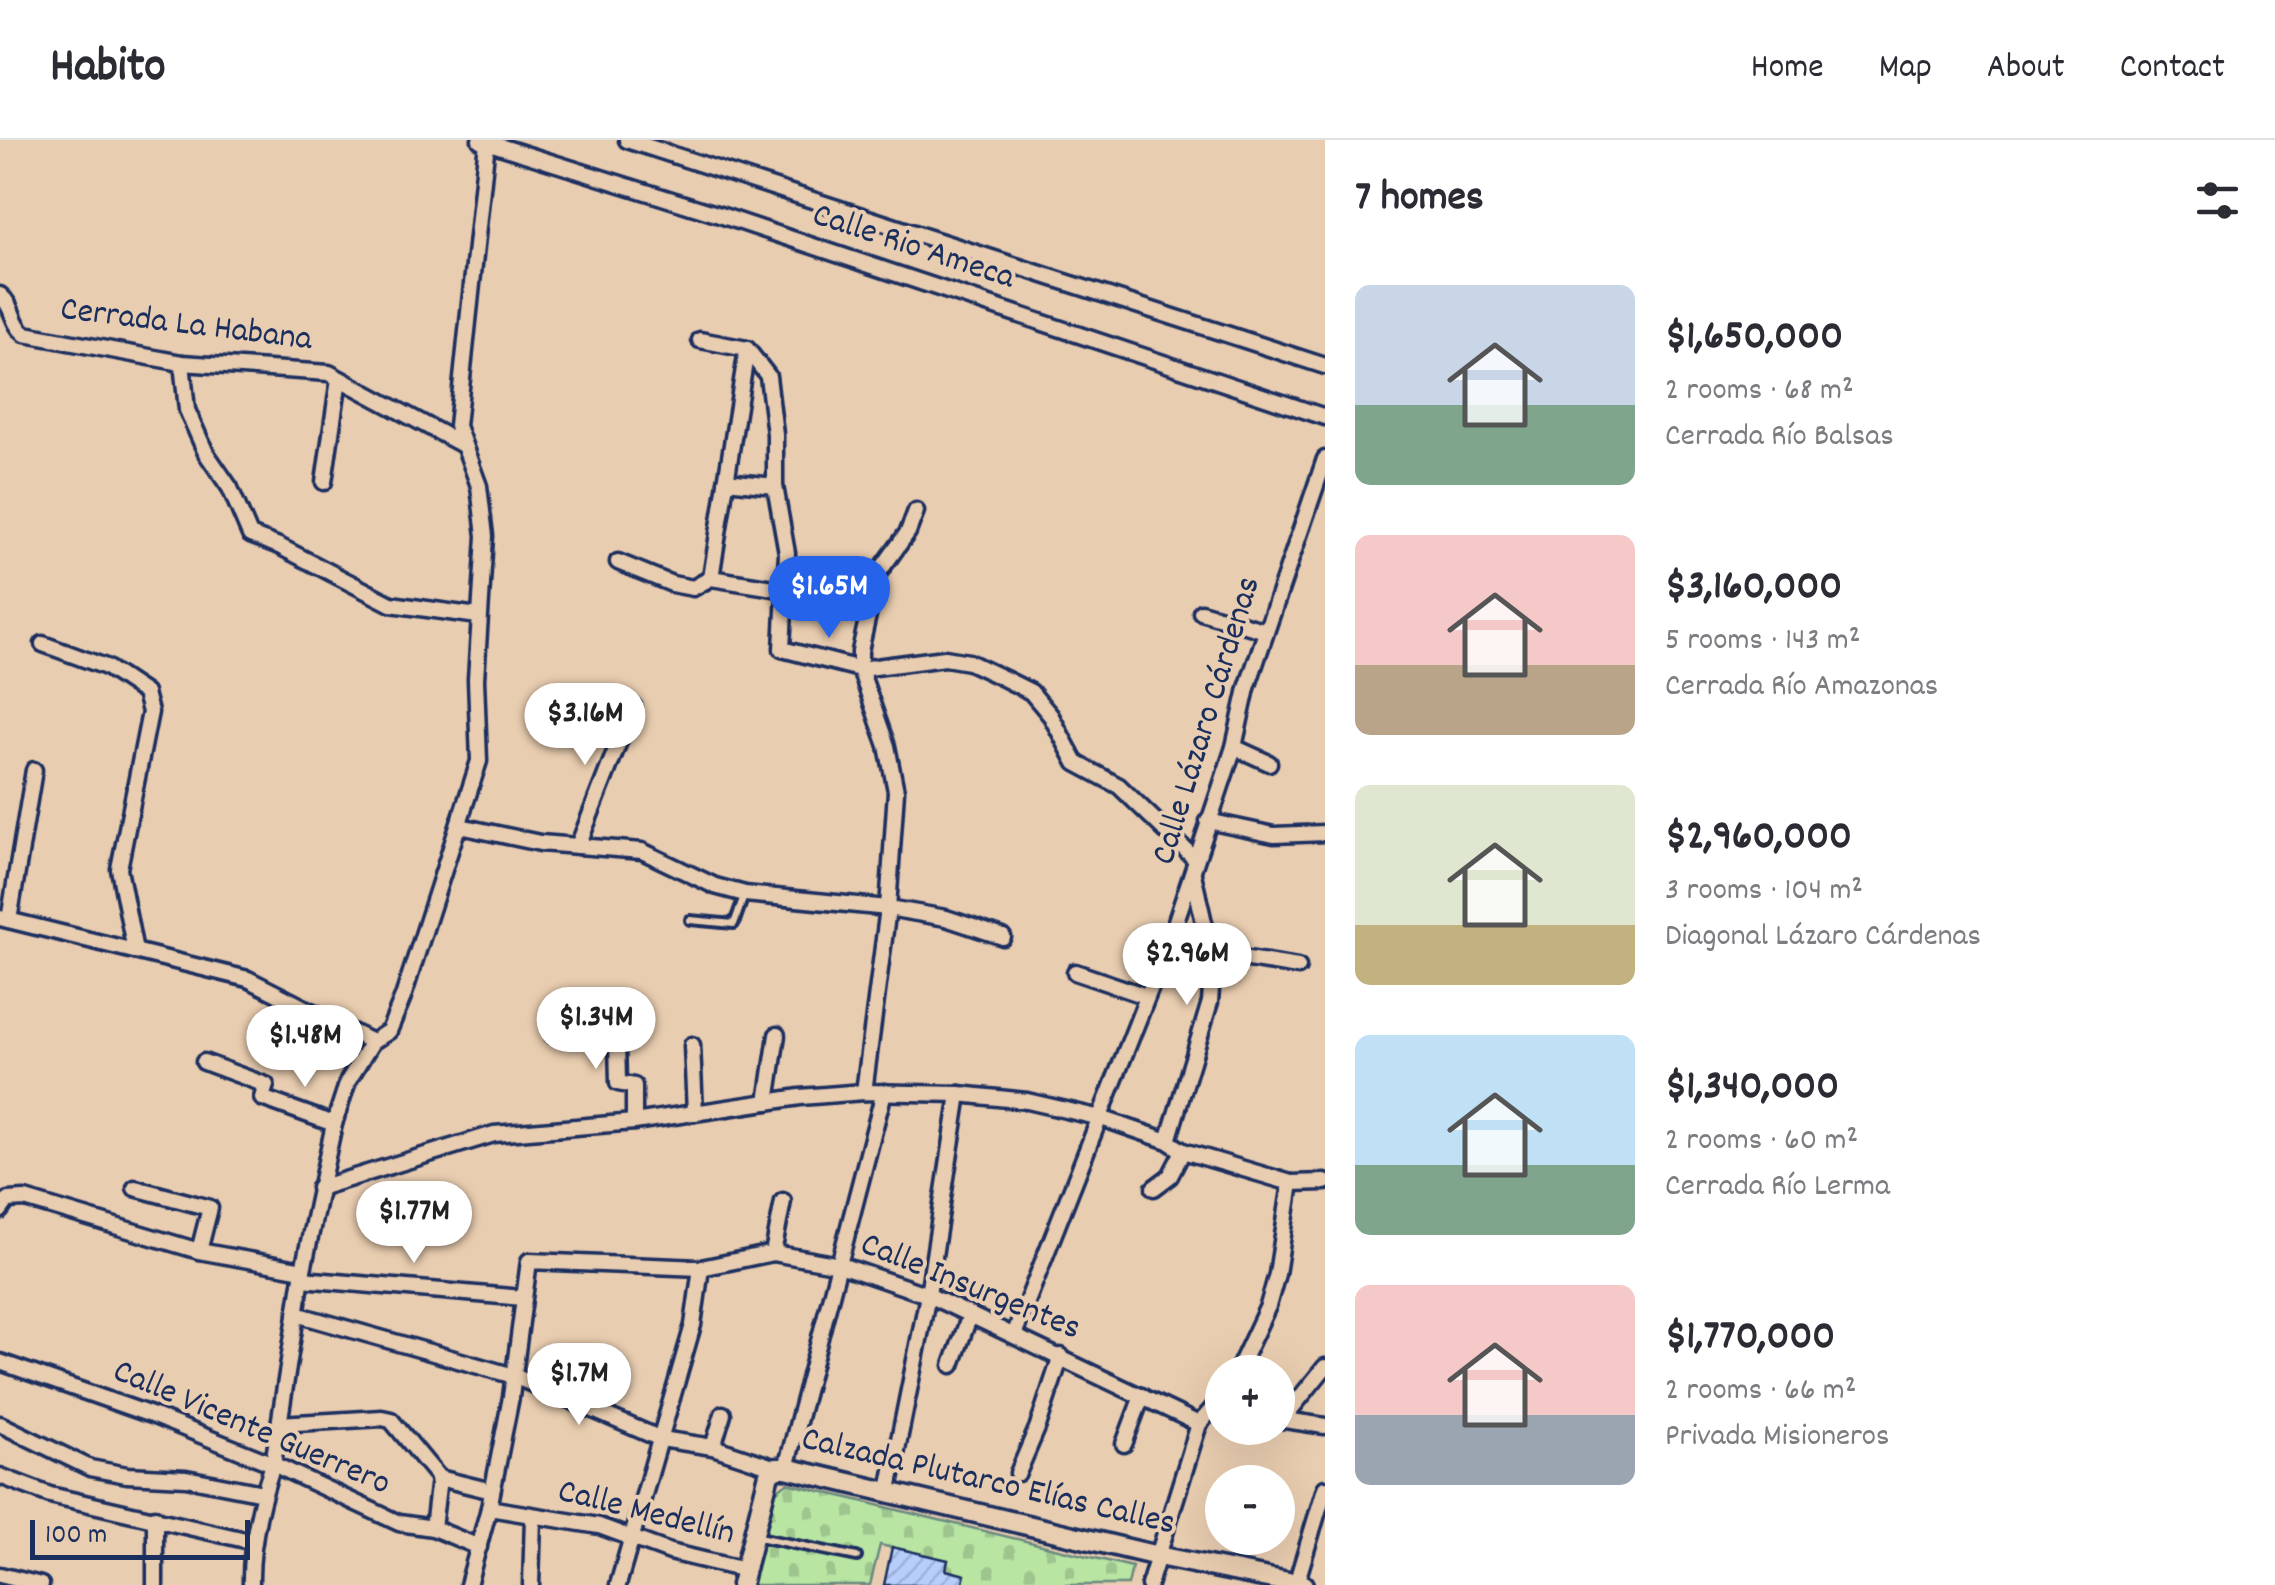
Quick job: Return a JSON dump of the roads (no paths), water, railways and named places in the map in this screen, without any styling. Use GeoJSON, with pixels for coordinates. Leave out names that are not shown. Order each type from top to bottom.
{"type":"FeatureCollection","features":[{"type":"Feature","properties":{"kind":"main road","name":"Calzada Plutarco Elías Calles"},"geometry":{"type":"LineString","coordinates":[[781,1468],[889,1490],[1265,1582],[1300,1584]]}},
{"type":"Feature","properties":{"kind":"main road"},"geometry":{"type":"LineString","coordinates":[[743,1578],[768,1474],[781,1468]]}},
{"type":"Feature","properties":{"kind":"street","name":"Calle Rio Ameca"},"geometry":{"type":"LineString","coordinates":[[627,140],[1325,366]]}},
{"type":"Feature","properties":{"kind":"street","name":"Calle Rio Ameca"},"geometry":{"type":"LineString","coordinates":[[484,141],[723,216],[1325,417]]}},
{"type":"Feature","properties":{"kind":"street"},"geometry":{"type":"LineString","coordinates":[[251,1585],[254,1542],[273,1464],[303,1274],[334,1124],[348,1081],[372,1042],[389,1031],[403,997],[479,760],[478,616],[485,536],[479,486],[457,426],[484,141]]}},
{"type":"Feature","properties":{"kind":"street","name":"Cerrada La Habana"},"geometry":{"type":"LineString","coordinates":[[0,295],[9,302],[15,326],[25,334],[182,363],[318,370],[463,446]]}},
{"type":"Feature","properties":{"kind":"street"},"geometry":{"type":"LineString","coordinates":[[700,340],[747,349],[768,376],[775,434],[775,486],[788,552],[782,649],[860,669],[944,658],[970,662],[1031,692],[1052,716],[1076,763],[1118,786],[1194,866],[1211,953],[1212,990],[1204,1029],[1168,1141]]}},
{"type":"Feature","properties":{"kind":"street"},"geometry":{"type":"LineString","coordinates":[[711,578],[747,349]]}},
{"type":"Feature","properties":{"kind":"street"},"geometry":{"type":"LineString","coordinates":[[1307,360],[1325,354]]}},
{"type":"Feature","properties":{"kind":"street"},"geometry":{"type":"LineString","coordinates":[[182,363],[187,410],[206,452],[230,488],[250,536],[279,546],[391,604],[478,616]]}},
{"type":"Feature","properties":{"kind":"street"},"geometry":{"type":"LineString","coordinates":[[324,482],[340,380]]}},
{"type":"Feature","properties":{"kind":"street","name":"Calle Lázaro Cárdenas"},"geometry":{"type":"LineString","coordinates":[[1014,1335],[1101,1118],[1194,866],[1234,747],[1247,688],[1325,458]]}},
{"type":"Feature","properties":{"kind":"street"},"geometry":{"type":"LineString","coordinates":[[726,482],[775,486]]}},
{"type":"Feature","properties":{"kind":"street"},"geometry":{"type":"LineString","coordinates":[[864,1092],[888,908],[896,791],[887,746],[860,669],[860,650],[877,575],[908,532],[916,511]]}},
{"type":"Feature","properties":{"kind":"street"},"geometry":{"type":"LineString","coordinates":[[618,562],[693,588],[711,578],[786,590]]}},
{"type":"Feature","properties":{"kind":"street"},"geometry":{"type":"LineString","coordinates":[[1201,612],[1266,631]]}},
{"type":"Feature","properties":{"kind":"street"},"geometry":{"type":"LineString","coordinates":[[44,644],[106,667],[145,693],[150,712],[119,869],[135,951]]}},
{"type":"Feature","properties":{"kind":"street"},"geometry":{"type":"LineString","coordinates":[[578,846],[633,706]]}},
{"type":"Feature","properties":{"kind":"street"},"geometry":{"type":"LineString","coordinates":[[1234,747],[1269,763]]}},
{"type":"Feature","properties":{"kind":"street"},"geometry":{"type":"LineString","coordinates":[[34,770],[5,919],[248,979],[372,1042]]}},
{"type":"Feature","properties":{"kind":"street"},"geometry":{"type":"LineString","coordinates":[[1208,821],[1274,835],[1325,833]]}},
{"type":"Feature","properties":{"kind":"street"},"geometry":{"type":"LineString","coordinates":[[460,826],[540,844],[642,851],[716,886],[745,894],[888,908],[946,918],[1003,936]]}},
{"type":"Feature","properties":{"kind":"street"},"geometry":{"type":"LineString","coordinates":[[1211,953],[1298,967]]}},
{"type":"Feature","properties":{"kind":"street"},"geometry":{"type":"LineString","coordinates":[[1075,972],[1146,996]]}},
{"type":"Feature","properties":{"kind":"street"},"geometry":{"type":"LineString","coordinates":[[553,1034],[617,1042],[618,1083],[634,1086],[634,1122]]}},
{"type":"Feature","properties":{"kind":"street"},"geometry":{"type":"LineString","coordinates":[[768,1102],[777,1035]]}},
{"type":"Feature","properties":{"kind":"street"},"geometry":{"type":"LineString","coordinates":[[692,1044],[695,1112]]}},
{"type":"Feature","properties":{"kind":"street"},"geometry":{"type":"LineString","coordinates":[[204,1062],[266,1086],[262,1098],[334,1124]]}},
{"type":"Feature","properties":{"kind":"street"},"geometry":{"type":"LineString","coordinates":[[320,1188],[494,1134],[634,1122],[864,1092],[960,1094],[1028,1101],[1101,1118],[1168,1141],[1183,1152],[1291,1183],[1325,1182]]}},
{"type":"Feature","properties":{"kind":"street"},"geometry":{"type":"LineString","coordinates":[[781,1468],[840,1265],[884,1092]]}},
{"type":"Feature","properties":{"kind":"street"},"geometry":{"type":"LineString","coordinates":[[889,1490],[928,1295],[960,1094]]}},
{"type":"Feature","properties":{"kind":"street"},"geometry":{"type":"LineString","coordinates":[[1154,1188],[1170,1176],[1183,1152]]}},
{"type":"Feature","properties":{"kind":"street"},"geometry":{"type":"LineString","coordinates":[[1245,1355],[1268,1306],[1277,1274],[1291,1183]]}},
{"type":"Feature","properties":{"kind":"street"},"geometry":{"type":"LineString","coordinates":[[135,1188],[210,1208],[199,1252]]}},
{"type":"Feature","properties":{"kind":"street"},"geometry":{"type":"LineString","coordinates":[[0,1211],[8,1200],[25,1199],[199,1252],[303,1274],[523,1298],[514,1376],[489,1508],[468,1585]]}},
{"type":"Feature","properties":{"kind":"street"},"geometry":{"type":"LineString","coordinates":[[772,1253],[784,1201]]}},
{"type":"Feature","properties":{"kind":"street","name":"Calle Insurgentes"},"geometry":{"type":"LineString","coordinates":[[523,1298],[529,1261],[700,1268],[772,1253],[840,1265],[928,1295],[1199,1424]]}},
{"type":"Feature","properties":{"kind":"street"},"geometry":{"type":"LineString","coordinates":[[618,1585],[693,1325],[700,1268]]}},
{"type":"Feature","properties":{"kind":"street","name":"Calzada Plutarco Elías Calles"},"geometry":{"type":"LineString","coordinates":[[296,1314],[514,1376],[661,1439],[712,1447],[781,1468]]}},
{"type":"Feature","properties":{"kind":"street"},"geometry":{"type":"LineString","coordinates":[[952,1365],[970,1315]]}},
{"type":"Feature","properties":{"kind":"street"},"geometry":{"type":"LineString","coordinates":[[1018,1473],[1061,1356]]}},
{"type":"Feature","properties":{"kind":"street","name":"Calle Vicente Guerrero"},"geometry":{"type":"LineString","coordinates":[[0,1362],[154,1416],[273,1464],[399,1523],[433,1528],[479,1548]]}},
{"type":"Feature","properties":{"kind":"street"},"geometry":{"type":"LineString","coordinates":[[1295,1402],[1325,1367]]}},
{"type":"Feature","properties":{"kind":"street"},"geometry":{"type":"LineString","coordinates":[[1124,1444],[1142,1396]]}},
{"type":"Feature","properties":{"kind":"street"},"geometry":{"type":"LineString","coordinates":[[712,1447],[723,1414]]}},
{"type":"Feature","properties":{"kind":"street"},"geometry":{"type":"LineString","coordinates":[[1150,1585],[1199,1424],[1205,1417]]}},
{"type":"Feature","properties":{"kind":"street"},"geometry":{"type":"LineString","coordinates":[[279,1424],[391,1420],[438,1478],[492,1491]]}},
{"type":"Feature","properties":{"kind":"street"},"geometry":{"type":"LineString","coordinates":[[1295,1422],[1325,1426]]}},
{"type":"Feature","properties":{"kind":"street"},"geometry":{"type":"LineString","coordinates":[[0,1424],[90,1468],[126,1475],[186,1478],[263,1493]]}},
{"type":"Feature","properties":{"kind":"street"},"geometry":{"type":"LineString","coordinates":[[0,1476],[50,1496],[254,1542]]}},
{"type":"Feature","properties":{"kind":"street"},"geometry":{"type":"LineString","coordinates":[[433,1528],[438,1478]]}},
{"type":"Feature","properties":{"kind":"street"},"geometry":{"type":"LineString","coordinates":[[1300,1584],[1325,1488]]}},
{"type":"Feature","properties":{"kind":"street","name":"Calle Medellín"},"geometry":{"type":"LineString","coordinates":[[489,1508],[598,1526],[743,1578]]}},
{"type":"Feature","properties":{"kind":"street"},"geometry":{"type":"LineString","coordinates":[[155,1517],[156,1585]]}},
{"type":"Feature","properties":{"kind":"street"},"geometry":{"type":"LineString","coordinates":[[531,1585],[533,1517]]}},
{"type":"Feature","properties":{"kind":"street"},"geometry":{"type":"LineString","coordinates":[[0,1575],[40,1585]]}},
{"type":"Feature","properties":{"kind":"lane"},"geometry":{"type":"LineString","coordinates":[[690,920],[734,924],[745,894]]}},
{"type":"Feature","properties":{"kind":"lane"},"geometry":{"type":"LineString","coordinates":[[753,1536],[856,1557]]}}]}
